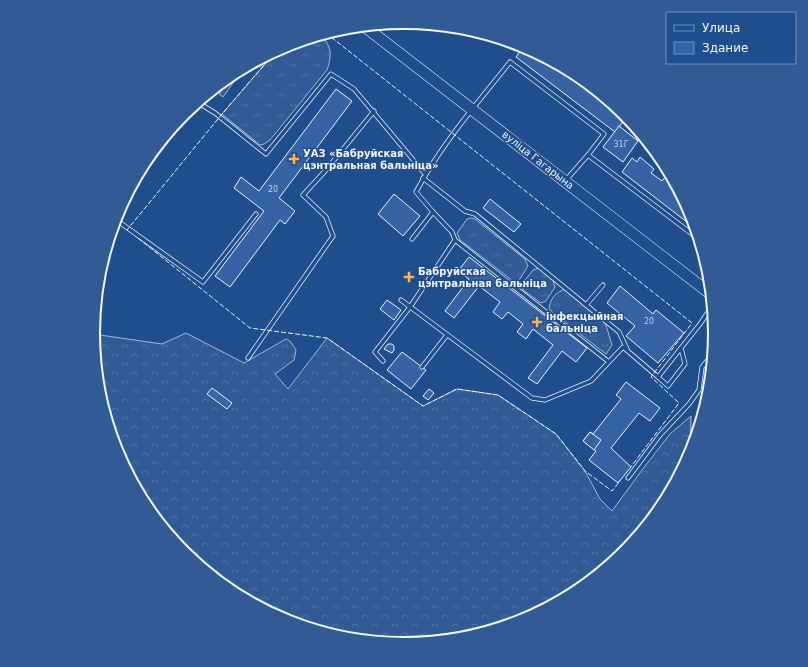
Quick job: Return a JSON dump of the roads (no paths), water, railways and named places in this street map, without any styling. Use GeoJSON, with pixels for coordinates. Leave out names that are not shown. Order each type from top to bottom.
{"type":"FeatureCollection","features":[{"type":"Feature","properties":{"kind":"main road","name":"вуліца Гагарына"},"geometry":{"type":"LineString","coordinates":[[371,31],[705,290]]}},
{"type":"Feature","properties":{"kind":"lane"},"geometry":{"type":"LineString","coordinates":[[565,181],[604,134],[510,62],[452,134],[425,174],[416,192],[452,232],[455,240],[609,362]]}},
{"type":"Feature","properties":{"kind":"lane"},"geometry":{"type":"LineString","coordinates":[[203,105],[215,113],[266,154],[332,74],[354,89],[374,111],[425,174]]}},
{"type":"Feature","properties":{"kind":"lane"},"geometry":{"type":"LineString","coordinates":[[248,358],[333,236],[326,217],[303,195],[326,170],[374,111]]}},
{"type":"Feature","properties":{"kind":"lane"},"geometry":{"type":"LineString","coordinates":[[588,155],[691,233]]}},
{"type":"Feature","properties":{"kind":"lane"},"geometry":{"type":"LineString","coordinates":[[423,178],[465,211],[475,214],[619,332],[627,350]]}},
{"type":"Feature","properties":{"kind":"lane"},"geometry":{"type":"LineString","coordinates":[[412,239],[433,212]]}},
{"type":"Feature","properties":{"kind":"lane"},"geometry":{"type":"LineString","coordinates":[[121,223],[203,282],[256,214]]}},
{"type":"Feature","properties":{"kind":"lane"},"geometry":{"type":"LineString","coordinates":[[383,361],[375,352],[410,307],[455,240]]}},
{"type":"Feature","properties":{"kind":"lane"},"geometry":{"type":"LineString","coordinates":[[586,305],[603,285]]}},
{"type":"Feature","properties":{"kind":"lane"},"geometry":{"type":"LineString","coordinates":[[401,300],[532,398],[545,400],[591,381],[623,347],[668,386],[685,364],[681,348]]}},
{"type":"Feature","properties":{"kind":"lane"},"geometry":{"type":"LineString","coordinates":[[658,377],[708,312]]}},
{"type":"Feature","properties":{"kind":"lane"},"geometry":{"type":"LineString","coordinates":[[422,366],[447,335]]}},
{"type":"Feature","properties":{"kind":"lane"},"geometry":{"type":"LineString","coordinates":[[628,478],[660,435],[689,404],[699,390],[702,367],[707,361]]}},
{"type":"Feature","properties":{"kind":"place","name":"УАЗ «Бабруйская цэнтральная бальніца»"},"geometry":{"type":"Point","coordinates":[294,159]}},
{"type":"Feature","properties":{"kind":"place","name":"Бабруйская цэнтральная бальніца"},"geometry":{"type":"Point","coordinates":[409,277]}},
{"type":"Feature","properties":{"kind":"place","name":"інфекцыйная бальніца"},"geometry":{"type":"Point","coordinates":[537,322]}}]}
